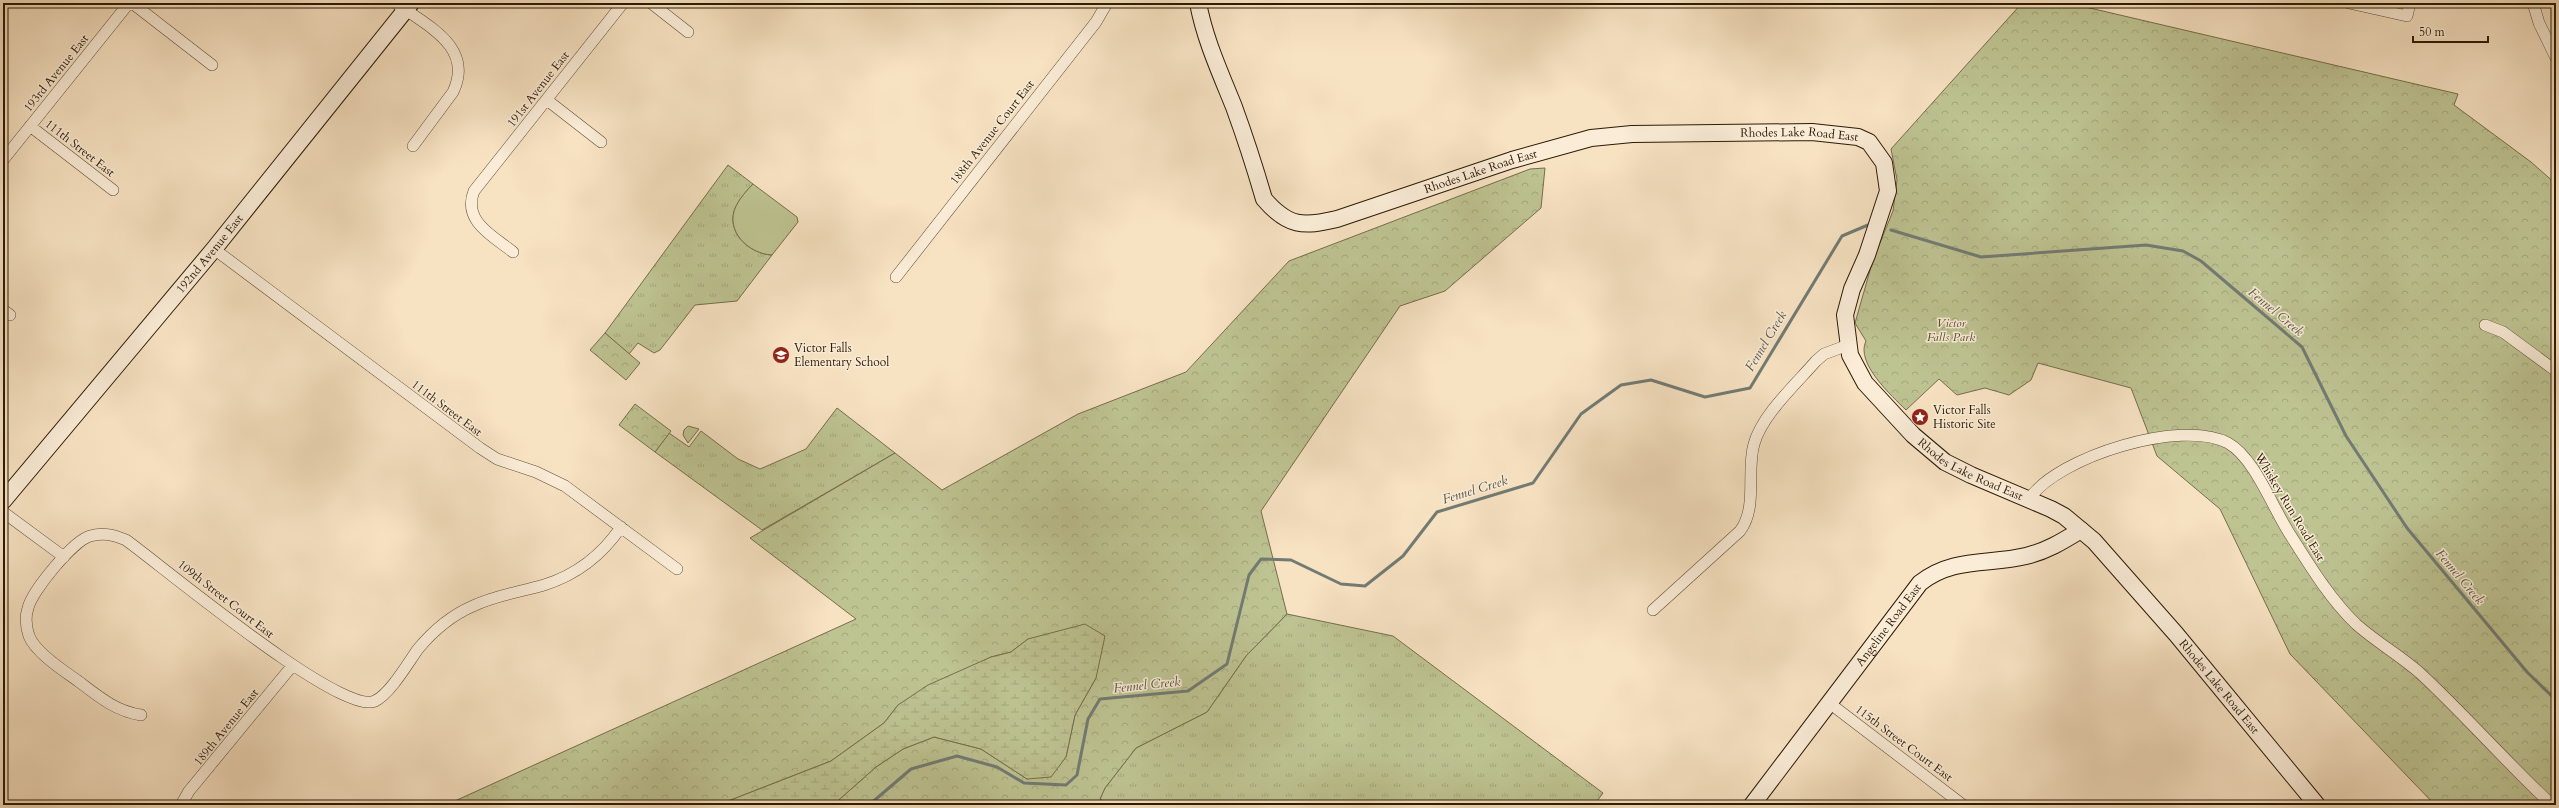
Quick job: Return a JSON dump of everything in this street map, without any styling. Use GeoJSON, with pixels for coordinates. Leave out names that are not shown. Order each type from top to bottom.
{"type":"FeatureCollection","features":[{"type":"Feature","properties":{"kind":"street","name":"193rd Avenue East"},"geometry":{"type":"LineString","coordinates":[[3,160],[129,3]]}},
{"type":"Feature","properties":{"kind":"street"},"geometry":{"type":"LineString","coordinates":[[132,3],[212,65]]}},
{"type":"Feature","properties":{"kind":"street","name":"191st Avenue East"},"geometry":{"type":"LineString","coordinates":[[513,252],[474,219],[470,208],[474,191],[623,3]]}},
{"type":"Feature","properties":{"kind":"street"},"geometry":{"type":"LineString","coordinates":[[652,3],[688,32]]}},
{"type":"Feature","properties":{"kind":"street","name":"188th Avenue Court East"},"geometry":{"type":"LineString","coordinates":[[896,277],[1096,22],[1107,3]]}},
{"type":"Feature","properties":{"kind":"street","name":"Rhodes Lake Road East"},"geometry":{"type":"LineString","coordinates":[[1198,3],[1214,61],[1233,106],[1264,200],[1274,212],[1294,223],[1315,224],[1337,219],[1512,160],[1591,138],[1632,134],[1812,132],[1858,137],[1869,142],[1884,162],[1888,191],[1867,255],[1852,289],[1845,315],[1848,345],[1853,363],[1865,383],[1913,435],[1936,455],[1971,475],[2030,498],[2064,516],[2094,540],[2176,634],[2317,805]]}},
{"type":"Feature","properties":{"kind":"street"},"geometry":{"type":"LineString","coordinates":[[2349,3],[2407,16],[2410,3]]}},
{"type":"Feature","properties":{"kind":"street"},"geometry":{"type":"LineString","coordinates":[[2533,3],[2539,23],[2556,58]]}},
{"type":"Feature","properties":{"kind":"street"},"geometry":{"type":"LineString","coordinates":[[404,6],[450,44],[458,65],[458,74],[453,92],[413,146]]}},
{"type":"Feature","properties":{"kind":"street","name":"192nd Avenue East"},"geometry":{"type":"LineString","coordinates":[[3,501],[214,249],[404,6]]}},
{"type":"Feature","properties":{"kind":"street"},"geometry":{"type":"LineString","coordinates":[[546,100],[601,142]]}},
{"type":"Feature","properties":{"kind":"street","name":"111th Street East"},"geometry":{"type":"LineString","coordinates":[[30,126],[113,190]]}},
{"type":"Feature","properties":{"kind":"street","name":"111th Street East"},"geometry":{"type":"LineString","coordinates":[[214,249],[480,448],[497,459],[536,472],[565,486],[677,569]]}},
{"type":"Feature","properties":{"kind":"street"},"geometry":{"type":"LineString","coordinates":[[2485,325],[2503,332],[2556,370]]}},
{"type":"Feature","properties":{"kind":"street"},"geometry":{"type":"LineString","coordinates":[[1654,610],[1740,531],[1748,514],[1751,460],[1758,431],[1816,361],[1824,354],[1848,345]]}},
{"type":"Feature","properties":{"kind":"street","name":"Whiskey Run Road East"},"geometry":{"type":"LineString","coordinates":[[2030,498],[2036,488],[2052,476],[2120,447],[2181,434],[2215,437],[2229,444],[2241,452],[2252,465],[2282,523],[2312,569],[2349,617],[2421,675],[2552,805]]}},
{"type":"Feature","properties":{"kind":"street"},"geometry":{"type":"LineString","coordinates":[[3,512],[64,557]]}},
{"type":"Feature","properties":{"kind":"street","name":"109th Street Court East"},"geometry":{"type":"LineString","coordinates":[[141,715],[117,708],[104,701],[54,663],[29,637],[26,619],[28,608],[33,597],[64,557],[77,544],[90,536],[109,534],[126,540],[292,666],[347,695],[367,703],[376,701],[388,690],[420,648],[449,620],[486,600],[543,585],[578,570],[605,548],[621,527]]}},
{"type":"Feature","properties":{"kind":"street","name":"Angeline Road East"},"geometry":{"type":"LineString","coordinates":[[1752,805],[1828,702],[1920,583],[1930,575],[1957,564],[2013,558],[2047,550],[2081,530]]}},
{"type":"Feature","properties":{"kind":"street","name":"189th Avenue East"},"geometry":{"type":"LineString","coordinates":[[181,805],[189,791],[292,666]]}},
{"type":"Feature","properties":{"kind":"street","name":"115th Street Court East"},"geometry":{"type":"LineString","coordinates":[[1828,702],[1963,805]]}},
{"type":"Feature","properties":{"kind":"green space","name":"Victor Falls Park"},"geometry":{"type":"Polygon","coordinates":[[[2022,3],[2078,3],[2077,5],[2458,94],[2454,105],[2531,162],[2556,184],[2556,805],[2435,805],[2290,654],[2220,509],[2157,456],[2131,388],[2038,363],[2031,380],[2009,395],[1985,388],[1957,395],[1939,379],[1906,410],[1884,388],[1870,369],[1864,350],[1866,341],[1855,323],[1873,260],[1893,211],[1897,180],[1891,149],[2022,3]]]}},
{"type":"Feature","properties":{"kind":"green space"},"geometry":{"type":"Polygon","coordinates":[[[728,165],[753,184],[746,191],[735,208],[733,218],[736,232],[740,239],[751,248],[758,252],[772,255],[737,301],[695,305],[660,350],[654,353],[638,343],[629,354],[605,333],[728,165]]]}},
{"type":"Feature","properties":{"kind":"green space"},"geometry":{"type":"Polygon","coordinates":[[[1545,168],[1541,208],[1445,291],[1400,306],[1261,511],[1287,614],[1246,656],[1207,712],[1136,748],[1105,788],[1100,799],[1108,805],[833,805],[876,767],[903,749],[934,737],[981,749],[1027,779],[1066,757],[1075,715],[1096,678],[1028,639],[1011,652],[991,657],[898,705],[884,723],[831,761],[718,805],[446,805],[856,619],[750,538],[895,453],[942,490],[1078,414],[1186,372],[1289,261],[1530,169],[1545,168]]]}},
{"type":"Feature","properties":{"kind":"green space"},"geometry":{"type":"Polygon","coordinates":[[[753,184],[797,217],[798,222],[772,255],[763,254],[747,246],[741,240],[733,224],[733,215],[736,206],[753,184]]]}},
{"type":"Feature","properties":{"kind":"green space"},"geometry":{"type":"Polygon","coordinates":[[[605,333],[640,363],[626,380],[590,350],[605,333]]]}},
{"type":"Feature","properties":{"kind":"green space"},"geometry":{"type":"Polygon","coordinates":[[[635,404],[671,431],[655,452],[619,425],[635,404]]]}},
{"type":"Feature","properties":{"kind":"green space"},"geometry":{"type":"Polygon","coordinates":[[[837,408],[895,453],[762,530],[655,452],[669,433],[689,447],[701,431],[738,459],[760,469],[806,449],[837,408]]]}},
{"type":"Feature","properties":{"kind":"green space"},"geometry":{"type":"Polygon","coordinates":[[[688,426],[699,429],[688,443],[683,435],[684,430],[688,426]]]}},
{"type":"Feature","properties":{"kind":"green space"},"geometry":{"type":"Polygon","coordinates":[[[1287,614],[1393,636],[1603,793],[1594,805],[1108,805],[1100,799],[1105,788],[1136,748],[1207,712],[1246,656],[1287,614]]]}},
{"type":"Feature","properties":{"kind":"green space"},"geometry":{"type":"Polygon","coordinates":[[[1085,624],[1105,636],[1096,678],[1075,715],[1066,757],[1051,777],[1027,779],[981,749],[934,737],[903,749],[876,767],[833,805],[718,805],[831,761],[884,723],[898,705],[928,685],[991,657],[1011,652],[1028,639],[1085,624]]]}},
{"type":"Feature","properties":{"kind":"waterway","name":"Fennel Creek"},"geometry":{"type":"LineString","coordinates":[[869,805],[911,769],[957,756],[997,767],[1024,783],[1066,785],[1077,775],[1088,719],[1100,699],[1188,691],[1227,664],[1249,575],[1261,559],[1291,560],[1341,584],[1365,586],[1403,556],[1437,512],[1533,483],[1581,414],[1621,385],[1651,380],[1705,397],[1750,388],[1842,236],[1868,225]]}},
{"type":"Feature","properties":{"kind":"waterway","name":"Fennel Creek"},"geometry":{"type":"LineString","coordinates":[[1891,230],[1981,257],[2146,245],[2183,251],[2201,261],[2302,347],[2346,436],[2407,528],[2527,672],[2556,700]]}},
{"type":"Feature","properties":{"kind":"place","name":"Victor Falls Elementary School"},"geometry":{"type":"Point","coordinates":[781,355]}},
{"type":"Feature","properties":{"kind":"place","name":"Victor Falls Historic Site"},"geometry":{"type":"Point","coordinates":[1920,417]}}]}
